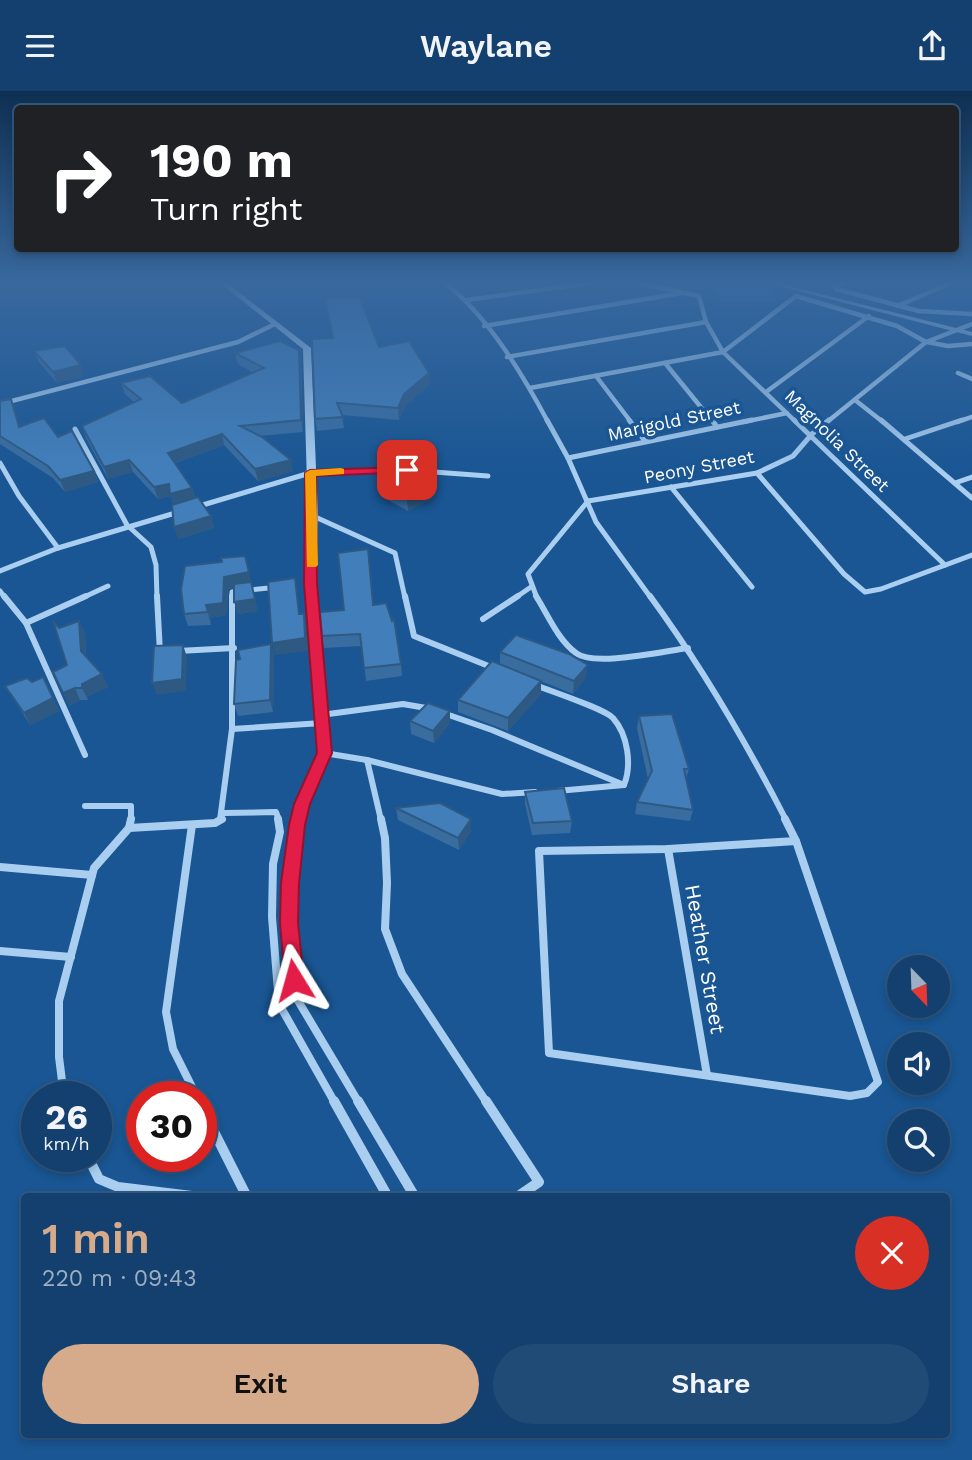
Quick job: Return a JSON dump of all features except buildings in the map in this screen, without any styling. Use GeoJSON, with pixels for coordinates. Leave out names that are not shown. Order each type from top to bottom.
{"type":"FeatureCollection","features":[{"type":"Feature","properties":{"kind":"street"},"geometry":{"type":"LineString","coordinates":[[0,404],[219,347]]}},
{"type":"Feature","properties":{"kind":"street"},"geometry":{"type":"LineString","coordinates":[[306,347],[313,516],[311,583],[324,753],[302,804],[290,883],[289,943],[297,999],[413,1193]]}},
{"type":"Feature","properties":{"kind":"street"},"geometry":{"type":"LineString","coordinates":[[499,347],[530,388],[568,458],[596,522],[688,648],[753,756],[796,841],[878,1081],[867,1093],[850,1096],[549,1053],[539,851],[668,849],[796,841]]}},
{"type":"Feature","properties":{"kind":"street"},"geometry":{"type":"LineString","coordinates":[[507,357],[565,347]]}},
{"type":"Feature","properties":{"kind":"street","name":"Magnolia Street"},"geometry":{"type":"LineString","coordinates":[[720,347],[945,565]]}},
{"type":"Feature","properties":{"kind":"street"},"geometry":{"type":"LineString","coordinates":[[530,388],[723,352],[730,347]]}},
{"type":"Feature","properties":{"kind":"street"},"geometry":{"type":"LineString","coordinates":[[766,392],[827,347]]}},
{"type":"Feature","properties":{"kind":"street","name":"Peony Street"},"geometry":{"type":"LineString","coordinates":[[588,501],[757,473],[793,456],[812,434],[920,347]]}},
{"type":"Feature","properties":{"kind":"street"},"geometry":{"type":"LineString","coordinates":[[665,363],[717,426]]}},
{"type":"Feature","properties":{"kind":"street"},"geometry":{"type":"LineString","coordinates":[[958,373],[972,379]]}},
{"type":"Feature","properties":{"kind":"street"},"geometry":{"type":"LineString","coordinates":[[596,376],[646,441]]}},
{"type":"Feature","properties":{"kind":"street"},"geometry":{"type":"LineString","coordinates":[[855,400],[905,439],[972,498]]}},
{"type":"Feature","properties":{"kind":"street","name":"Marigold Street"},"geometry":{"type":"LineString","coordinates":[[568,458],[787,413]]}},
{"type":"Feature","properties":{"kind":"street"},"geometry":{"type":"LineString","coordinates":[[905,439],[972,417]]}},
{"type":"Feature","properties":{"kind":"street"},"geometry":{"type":"LineString","coordinates":[[75,429],[127,525],[148,542],[156,565],[159,653],[234,648]]}},
{"type":"Feature","properties":{"kind":"street"},"geometry":{"type":"LineString","coordinates":[[0,463],[19,496],[58,548]]}},
{"type":"Feature","properties":{"kind":"street"},"geometry":{"type":"LineString","coordinates":[[0,571],[127,525],[310,473],[407,470],[488,476]]}},
{"type":"Feature","properties":{"kind":"street"},"geometry":{"type":"LineString","coordinates":[[757,473],[844,573],[865,592],[881,589],[972,555]]}},
{"type":"Feature","properties":{"kind":"street"},"geometry":{"type":"LineString","coordinates":[[955,484],[972,477]]}},
{"type":"Feature","properties":{"kind":"street"},"geometry":{"type":"LineString","coordinates":[[671,487],[752,587]]}},
{"type":"Feature","properties":{"kind":"street"},"geometry":{"type":"LineString","coordinates":[[588,501],[528,574],[531,587],[562,638],[578,655],[600,659],[688,648]]}},
{"type":"Feature","properties":{"kind":"street"},"geometry":{"type":"LineString","coordinates":[[313,516],[395,553],[414,636],[499,671]]}},
{"type":"Feature","properties":{"kind":"street"},"geometry":{"type":"LineString","coordinates":[[298,585],[311,583]]}},
{"type":"Feature","properties":{"kind":"street"},"geometry":{"type":"LineString","coordinates":[[26,624],[108,586]]}},
{"type":"Feature","properties":{"kind":"street"},"geometry":{"type":"LineString","coordinates":[[130,828],[215,823],[222,819],[232,729],[232,593],[285,586]]}},
{"type":"Feature","properties":{"kind":"street"},"geometry":{"type":"LineString","coordinates":[[483,619],[531,587]]}},
{"type":"Feature","properties":{"kind":"street"},"geometry":{"type":"LineString","coordinates":[[0,591],[26,624],[85,755]]}},
{"type":"Feature","properties":{"kind":"street"},"geometry":{"type":"LineString","coordinates":[[525,681],[611,716],[619,726],[630,773],[624,785]]}},
{"type":"Feature","properties":{"kind":"street"},"geometry":{"type":"LineString","coordinates":[[232,729],[321,719],[414,704],[492,730],[624,785]]}},
{"type":"Feature","properties":{"kind":"street"},"geometry":{"type":"LineString","coordinates":[[324,753],[367,760],[502,794],[540,792]]}},
{"type":"Feature","properties":{"kind":"street"},"geometry":{"type":"LineString","coordinates":[[367,760],[385,838],[385,929],[402,974],[539,1182],[523,1193]]}},
{"type":"Feature","properties":{"kind":"street"},"geometry":{"type":"LineString","coordinates":[[553,791],[624,785]]}},
{"type":"Feature","properties":{"kind":"street"},"geometry":{"type":"LineString","coordinates":[[62,1081],[59,1001],[92,875],[94,868],[130,828],[133,812],[131,806],[85,806]]}},
{"type":"Feature","properties":{"kind":"street"},"geometry":{"type":"LineString","coordinates":[[224,813],[276,812],[282,826],[273,860],[275,981],[279,1004],[386,1193]]}},
{"type":"Feature","properties":{"kind":"street"},"geometry":{"type":"LineString","coordinates":[[189,1081],[173,1049],[166,1012],[192,825]]}},
{"type":"Feature","properties":{"kind":"street","name":"Heather Street"},"geometry":{"type":"LineString","coordinates":[[668,849],[707,1076]]}},
{"type":"Feature","properties":{"kind":"street"},"geometry":{"type":"LineString","coordinates":[[0,867],[92,875]]}},
{"type":"Feature","properties":{"kind":"street"},"geometry":{"type":"LineString","coordinates":[[0,951],[71,957]]}},
{"type":"Feature","properties":{"kind":"street"},"geometry":{"type":"LineString","coordinates":[[217,1138],[245,1193]]}},
{"type":"Feature","properties":{"kind":"street"},"geometry":{"type":"LineString","coordinates":[[96,1172],[99,1179],[118,1187],[167,1193]]}},
{"type":"Feature","properties":{"kind":"slow traffic"},"geometry":{"type":"LineString","coordinates":[[311,565],[313,516],[310,473],[341,472]]}},
{"type":"Feature","properties":{"kind":"route"},"geometry":{"type":"LineString","coordinates":[[294,980],[289,923],[290,883],[297,825],[302,804],[324,753],[325,740],[311,583],[313,516],[310,473],[407,470]]}}]}
